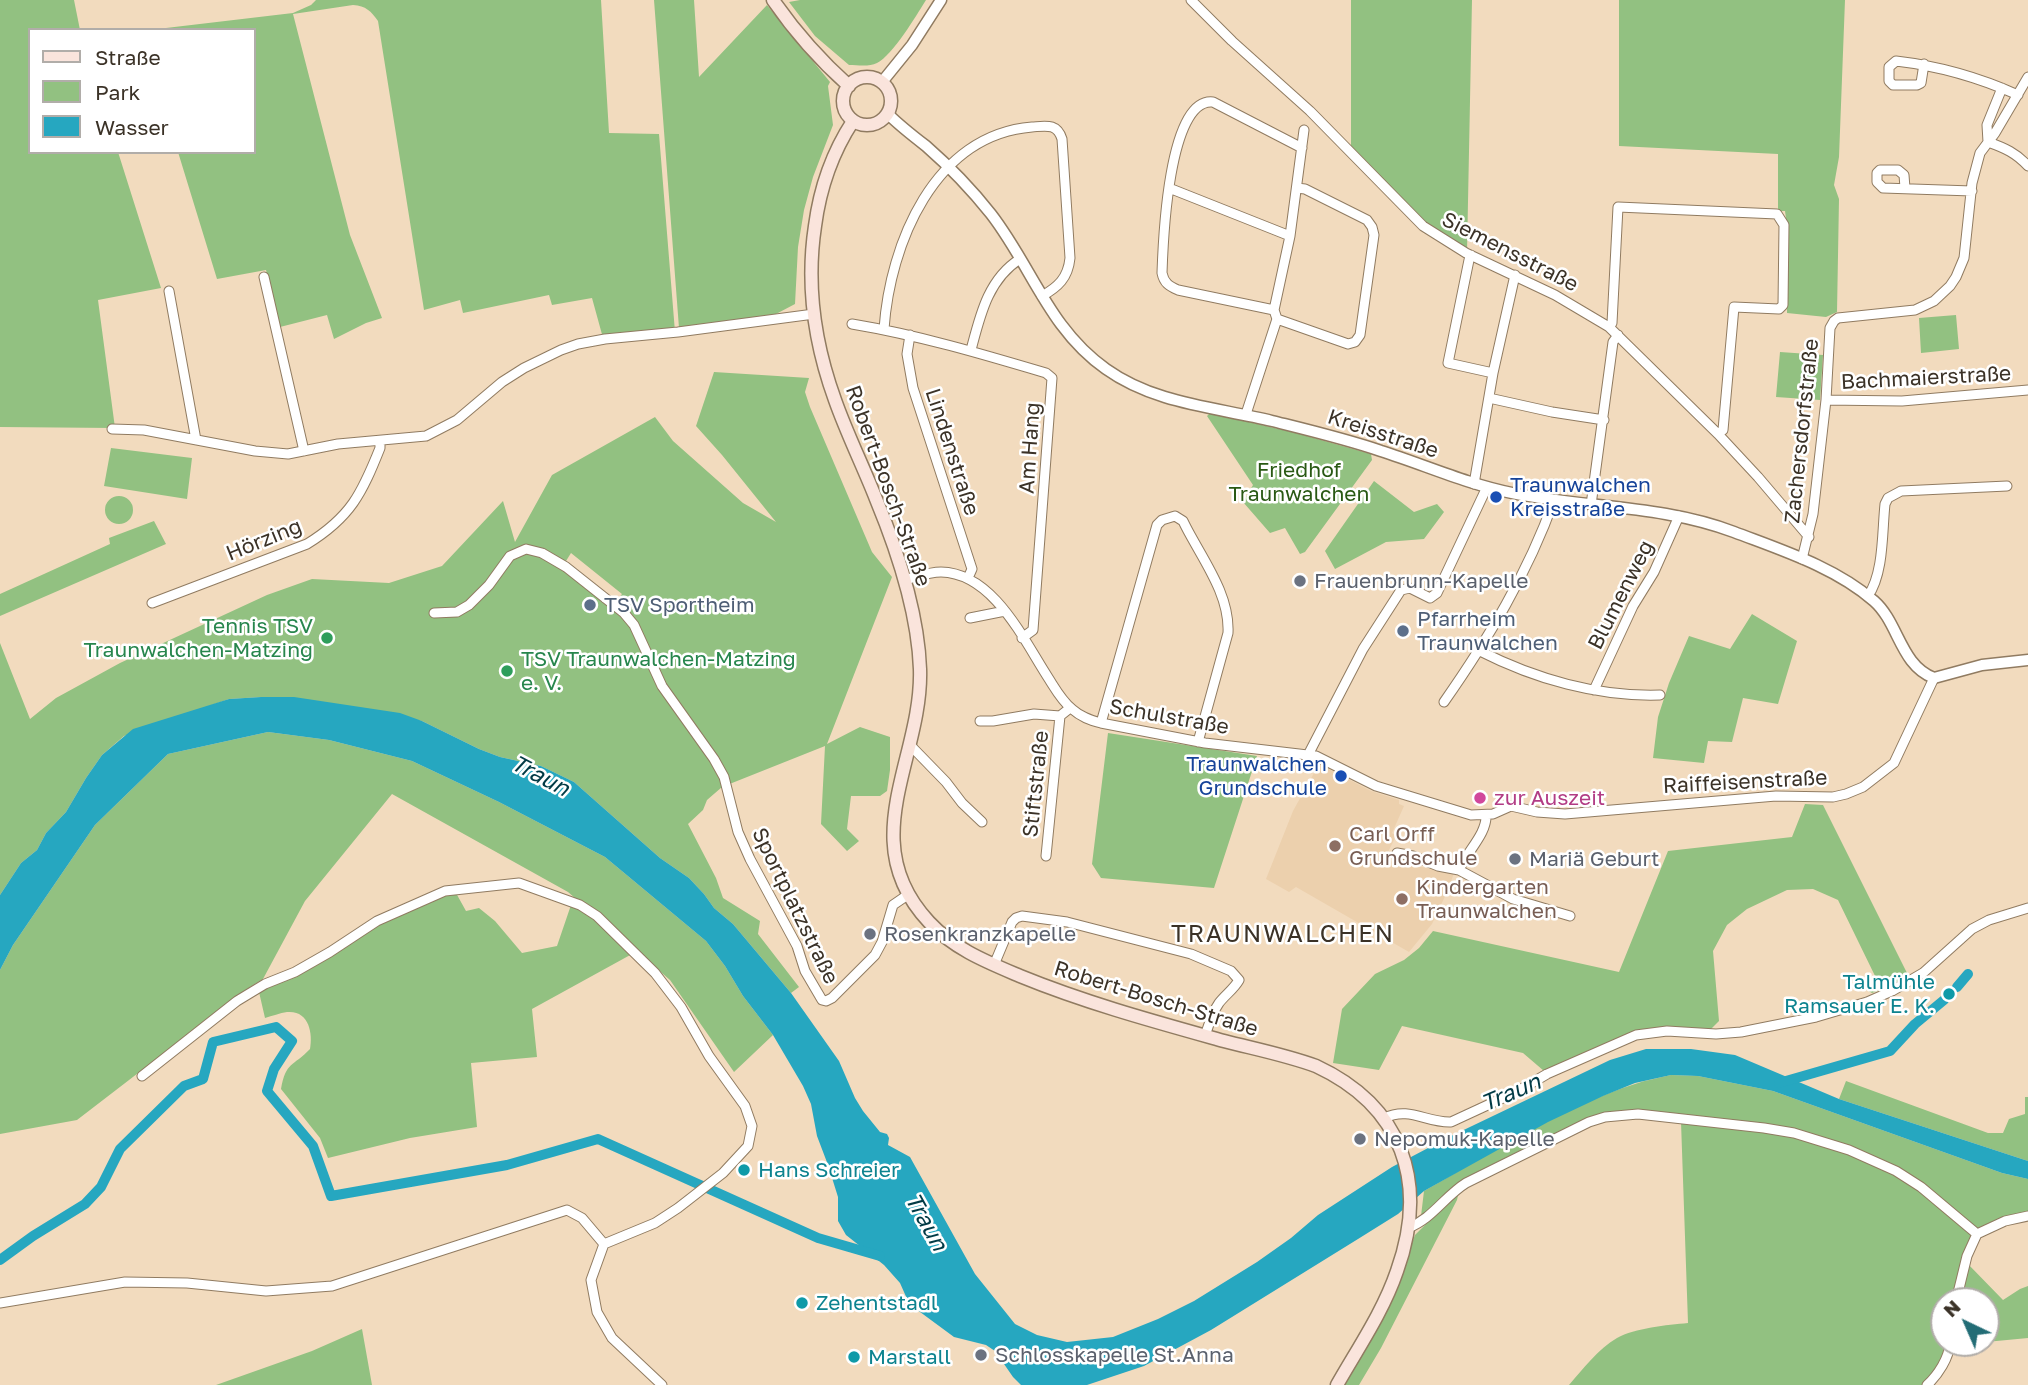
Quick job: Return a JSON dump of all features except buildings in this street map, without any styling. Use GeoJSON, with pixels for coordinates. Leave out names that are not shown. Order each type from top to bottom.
{"type":"FeatureCollection","features":[{"type":"Feature","properties":{"kind":"main road"},"geometry":{"type":"LineString","coordinates":[[773,0],[817,55],[849,86]]}},
{"type":"Feature","properties":{"kind":"main road"},"geometry":{"type":"LineString","coordinates":[[861,78],[882,82],[890,94],[888,114],[876,124],[853,121],[843,104],[845,91],[861,78]]}},
{"type":"Feature","properties":{"kind":"main road","name":"Robert-Bosch-Straße"},"geometry":{"type":"LineString","coordinates":[[853,121],[830,164],[817,210],[811,265],[814,314],[821,352],[836,402],[877,501],[904,580],[915,631],[920,668],[917,711],[895,803],[893,838],[899,869],[909,894],[922,915],[956,946],[1042,985],[1104,1006],[1316,1066],[1356,1089],[1384,1118],[1396,1139],[1407,1173],[1410,1212],[1408,1228],[1401,1259],[1388,1295],[1337,1385]]}},
{"type":"Feature","properties":{"kind":"street"},"geometry":{"type":"LineString","coordinates":[[882,82],[912,45],[941,0]]}},
{"type":"Feature","properties":{"kind":"street","name":"Siemensstraße"},"geometry":{"type":"LineString","coordinates":[[1191,0],[1310,111],[1414,219],[1471,255],[1555,295],[1609,327],[1718,434],[1809,537]]}},
{"type":"Feature","properties":{"kind":"street"},"geometry":{"type":"LineString","coordinates":[[1924,64],[1988,82],[2018,96]]}},
{"type":"Feature","properties":{"kind":"street","name":"Zachersdorfstraße"},"geometry":{"type":"LineString","coordinates":[[1802,559],[1813,514],[1826,400],[1829,328],[1838,318],[1915,310],[1925,306],[1942,294],[1956,277],[1964,258],[1972,191],[1980,153],[2028,77]]}},
{"type":"Feature","properties":{"kind":"street","name":"Zachersdorfstraße"},"geometry":{"type":"LineString","coordinates":[[1988,142],[1987,125],[2002,88]]}},
{"type":"Feature","properties":{"kind":"street"},"geometry":{"type":"LineString","coordinates":[[1297,188],[1305,189],[1367,220],[1372,227],[1374,234],[1360,335],[1355,342],[1348,344],[1275,315],[1178,290],[1163,280],[1161,273],[1164,217],[1174,155],[1180,134],[1202,103],[1213,102],[1302,148]]}},
{"type":"Feature","properties":{"kind":"street","name":"Kreisstraße"},"geometry":{"type":"LineString","coordinates":[[888,114],[949,168],[988,210],[1074,342],[1088,356],[1122,380],[1171,399],[1246,414],[1374,448],[1474,484],[1553,500],[1679,516],[1733,531],[1827,570],[1868,596],[1882,609],[1914,664],[1934,678]]}},
{"type":"Feature","properties":{"kind":"street"},"geometry":{"type":"LineString","coordinates":[[884,329],[893,270],[903,236],[918,207],[949,168],[970,149],[1007,132],[1027,127],[1050,126],[1059,132],[1062,139],[1070,258],[1062,281],[1042,296]]}},
{"type":"Feature","properties":{"kind":"street"},"geometry":{"type":"LineString","coordinates":[[1246,414],[1275,315],[1290,236],[1304,130]]}},
{"type":"Feature","properties":{"kind":"street"},"geometry":{"type":"LineString","coordinates":[[1988,142],[2008,149],[2028,166]]}},
{"type":"Feature","properties":{"kind":"street"},"geometry":{"type":"LineString","coordinates":[[1169,188],[1290,236]]}},
{"type":"Feature","properties":{"kind":"street"},"geometry":{"type":"LineString","coordinates":[[1905,188],[1972,191]]}},
{"type":"Feature","properties":{"kind":"street"},"geometry":{"type":"LineString","coordinates":[[1609,327],[1612,323],[1618,207],[1777,214],[1784,225],[1783,305],[1779,309],[1734,307],[1723,430],[1718,434]]}},
{"type":"Feature","properties":{"kind":"street"},"geometry":{"type":"LineString","coordinates":[[1471,255],[1448,363],[1493,373]]}},
{"type":"Feature","properties":{"kind":"street"},"geometry":{"type":"LineString","coordinates":[[971,350],[991,290],[1009,266],[1020,259]]}},
{"type":"Feature","properties":{"kind":"street"},"geometry":{"type":"LineString","coordinates":[[1474,484],[1493,373],[1514,275]]}},
{"type":"Feature","properties":{"kind":"street"},"geometry":{"type":"LineString","coordinates":[[264,277],[304,451]]}},
{"type":"Feature","properties":{"kind":"street"},"geometry":{"type":"LineString","coordinates":[[169,291],[196,440]]}},
{"type":"Feature","properties":{"kind":"street"},"geometry":{"type":"LineString","coordinates":[[112,429],[144,430],[256,451],[288,454],[338,444],[426,436],[457,420],[502,382],[524,368],[578,344],[814,314]]}},
{"type":"Feature","properties":{"kind":"street","name":"Am Hang"},"geometry":{"type":"LineString","coordinates":[[852,324],[971,350],[1046,373],[1052,379],[1033,630],[1022,638]]}},
{"type":"Feature","properties":{"kind":"street","name":"Lindenstraße"},"geometry":{"type":"LineString","coordinates":[[910,335],[907,354],[913,388],[972,569],[968,578]]}},
{"type":"Feature","properties":{"kind":"street"},"geometry":{"type":"LineString","coordinates":[[1591,505],[1613,342],[1618,335]]}},
{"type":"Feature","properties":{"kind":"street","name":"Bachmaierstraße"},"geometry":{"type":"LineString","coordinates":[[1826,400],[1902,401],[2028,390]]}},
{"type":"Feature","properties":{"kind":"street"},"geometry":{"type":"LineString","coordinates":[[1489,398],[1604,420]]}},
{"type":"Feature","properties":{"kind":"street","name":"Hörzing"},"geometry":{"type":"LineString","coordinates":[[152,603],[307,544],[320,535],[334,524],[358,497],[380,448],[380,441]]}},
{"type":"Feature","properties":{"kind":"street"},"geometry":{"type":"LineString","coordinates":[[1868,596],[1878,573],[1888,498],[1901,491],[2007,486]]}},
{"type":"Feature","properties":{"kind":"street"},"geometry":{"type":"LineString","coordinates":[[1308,755],[1363,649],[1401,590],[1410,588],[1430,598],[1437,593],[1487,487]]}},
{"type":"Feature","properties":{"kind":"street"},"geometry":{"type":"LineString","coordinates":[[1444,702],[1480,651],[1529,560],[1553,500]]}},
{"type":"Feature","properties":{"kind":"street"},"geometry":{"type":"LineString","coordinates":[[1101,723],[1157,526],[1162,520],[1175,516],[1183,521],[1226,603],[1228,620],[1228,633],[1198,742]]}},
{"type":"Feature","properties":{"kind":"street","name":"Blumenweg"},"geometry":{"type":"LineString","coordinates":[[1594,690],[1633,606],[1654,572],[1679,516]]}},
{"type":"Feature","properties":{"kind":"street","name":"Sportplatzstraße"},"geometry":{"type":"LineString","coordinates":[[434,613],[457,612],[469,605],[489,585],[510,556],[526,549],[542,553],[566,567],[624,613],[634,625],[662,686],[724,777],[738,832],[749,858],[797,946],[805,971],[822,1000],[832,998],[874,955],[882,942],[893,905],[909,894]]}},
{"type":"Feature","properties":{"kind":"street"},"geometry":{"type":"LineString","coordinates":[[904,580],[939,572],[968,578]]}},
{"type":"Feature","properties":{"kind":"street","name":"Schulstraße"},"geometry":{"type":"LineString","coordinates":[[968,578],[983,587],[1005,611],[1063,701],[1086,718],[1198,742],[1308,755],[1323,759],[1376,786],[1464,814],[1486,815]]}},
{"type":"Feature","properties":{"kind":"street"},"geometry":{"type":"LineString","coordinates":[[970,618],[1005,611]]}},
{"type":"Feature","properties":{"kind":"street"},"geometry":{"type":"LineString","coordinates":[[1480,651],[1519,669],[1565,684],[1615,694],[1660,695]]}},
{"type":"Feature","properties":{"kind":"street"},"geometry":{"type":"LineString","coordinates":[[1934,678],[1982,665],[2028,660]]}},
{"type":"Feature","properties":{"kind":"street","name":"Raiffeisenstraße"},"geometry":{"type":"LineString","coordinates":[[1486,815],[1511,807],[1565,814],[1776,796],[1833,797],[1846,794],[1869,783],[1894,763],[1934,678]]}},
{"type":"Feature","properties":{"kind":"street"},"geometry":{"type":"LineString","coordinates":[[980,721],[1034,714],[1060,716],[1070,708]]}},
{"type":"Feature","properties":{"kind":"street","name":"Stiftstraße"},"geometry":{"type":"LineString","coordinates":[[1046,856],[1060,716]]}},
{"type":"Feature","properties":{"kind":"street"},"geometry":{"type":"LineString","coordinates":[[909,744],[982,822]]}},
{"type":"Feature","properties":{"kind":"street"},"geometry":{"type":"LineString","coordinates":[[1459,870],[1464,857],[1485,827],[1486,815]]}},
{"type":"Feature","properties":{"kind":"street"},"geometry":{"type":"LineString","coordinates":[[1397,853],[1459,870],[1513,899],[1570,916]]}},
{"type":"Feature","properties":{"kind":"street"},"geometry":{"type":"LineString","coordinates":[[142,1076],[237,1001],[265,984],[295,972],[377,921],[445,891],[519,883],[580,905],[597,916],[656,973],[681,1007],[709,1056],[745,1106],[752,1126],[748,1146],[723,1173],[701,1191],[654,1223],[604,1244],[591,1280],[597,1312],[612,1338],[662,1385]]}},
{"type":"Feature","properties":{"kind":"street"},"geometry":{"type":"LineString","coordinates":[[1384,1118],[1404,1112],[1451,1122],[1518,1091],[1547,1074],[1636,1035],[1667,1031],[1716,1034],[1741,1032],[1816,1017],[1867,1002],[1923,973],[1972,929],[1989,920],[2028,908]]}},
{"type":"Feature","properties":{"kind":"street"},"geometry":{"type":"LineString","coordinates":[[994,965],[1012,922],[1016,918],[1029,916],[1067,922],[1191,954],[1231,971],[1239,981],[1214,1011],[1205,1035]]}},
{"type":"Feature","properties":{"kind":"street"},"geometry":{"type":"LineString","coordinates":[[1408,1228],[1425,1219],[1456,1189],[1559,1136],[1605,1117],[1638,1114],[1794,1133],[1849,1150],[1896,1171],[1920,1187],[1977,1234]]}},
{"type":"Feature","properties":{"kind":"street"},"geometry":{"type":"LineString","coordinates":[[0,1303],[125,1282],[187,1283],[266,1292],[332,1286],[567,1210],[582,1217],[604,1244]]}},
{"type":"Feature","properties":{"kind":"street"},"geometry":{"type":"LineString","coordinates":[[1959,1287],[1967,1256],[1977,1234],[2005,1221],[2028,1216]]}},
{"type":"Feature","properties":{"kind":"street"},"geometry":{"type":"LineString","coordinates":[[1927,1385],[1946,1357]]}},
{"type":"Feature","properties":{"kind":"shaded area","name":"Carl Orff Grundschule"},"geometry":{"type":"Polygon","coordinates":[[[1319,764],[1371,791],[1399,800],[1399,804],[1404,806],[1392,833],[1396,836],[1384,860],[1454,873],[1432,924],[1409,952],[1296,887],[1289,892],[1266,879],[1293,811],[1319,764]]]}},
{"type":"Feature","properties":{"kind":"green space"},"geometry":{"type":"Polygon","coordinates":[[[0,0],[74,0],[80,28],[28,28],[28,154],[119,154],[161,288],[98,300],[115,428],[0,427],[0,0]]]}},
{"type":"Feature","properties":{"kind":"green space"},"geometry":{"type":"Polygon","coordinates":[[[316,0],[601,0],[609,133],[659,134],[675,332],[603,338],[592,298],[552,305],[549,295],[463,313],[460,300],[424,310],[378,21],[368,10],[353,5],[293,14],[350,235],[382,318],[334,339],[327,315],[280,327],[266,270],[217,279],[179,154],[256,154],[256,28],[166,28],[293,13],[316,0]]]}},
{"type":"Feature","properties":{"kind":"green space"},"geometry":{"type":"Polygon","coordinates":[[[654,0],[694,0],[699,77],[767,5],[830,82],[828,86],[833,125],[813,177],[804,210],[798,247],[795,304],[776,314],[773,320],[679,328],[654,0]]]}},
{"type":"Feature","properties":{"kind":"green space"},"geometry":{"type":"Polygon","coordinates":[[[926,0],[890,52],[877,63],[863,66],[849,65],[815,36],[789,2],[926,0]]]}},
{"type":"Feature","properties":{"kind":"green space"},"geometry":{"type":"Polygon","coordinates":[[[1351,0],[1472,0],[1467,252],[1428,227],[1351,148],[1351,0]]]}},
{"type":"Feature","properties":{"kind":"green space"},"geometry":{"type":"Polygon","coordinates":[[[1619,0],[1845,0],[1839,157],[1834,185],[1839,199],[1837,312],[1826,317],[1787,313],[1787,226],[1785,211],[1778,211],[1778,154],[1619,146],[1619,0]]]}},
{"type":"Feature","properties":{"kind":"green space"},"geometry":{"type":"Polygon","coordinates":[[[1956,315],[1959,349],[1921,353],[1919,318],[1956,315]]]}},
{"type":"Feature","properties":{"kind":"green space"},"geometry":{"type":"Polygon","coordinates":[[[1780,352],[1823,355],[1820,400],[1776,397],[1780,352]]]}},
{"type":"Feature","properties":{"kind":"green space"},"geometry":{"type":"Polygon","coordinates":[[[714,372],[809,378],[805,392],[810,407],[872,552],[892,577],[827,744],[860,727],[890,737],[887,791],[880,796],[851,796],[847,829],[859,841],[847,851],[821,824],[825,746],[722,787],[707,800],[703,810],[688,824],[716,878],[723,898],[760,921],[758,934],[799,987],[791,993],[733,924],[714,908],[689,878],[660,858],[574,782],[541,766],[500,757],[479,749],[422,721],[261,697],[229,699],[124,736],[102,755],[66,812],[46,833],[37,850],[21,863],[0,895],[0,643],[30,719],[56,698],[120,663],[267,595],[312,579],[389,583],[442,566],[503,501],[515,542],[552,475],[655,417],[673,441],[743,503],[776,522],[696,426],[714,372]],[[571,553],[566,561],[616,602],[622,594],[571,553]]]}},
{"type":"Feature","properties":{"kind":"green space","name":"Friedhof Traunwalchen"},"geometry":{"type":"Polygon","coordinates":[[[1210,413],[1371,454],[1372,460],[1305,552],[1300,554],[1285,528],[1270,533],[1243,502],[1253,485],[1207,416],[1210,413]]]}},
{"type":"Feature","properties":{"kind":"green space"},"geometry":{"type":"Polygon","coordinates":[[[111,448],[192,458],[187,499],[104,486],[111,448]]]}},
{"type":"Feature","properties":{"kind":"green space"},"geometry":{"type":"Polygon","coordinates":[[[1374,481],[1414,512],[1437,504],[1444,512],[1424,539],[1386,542],[1335,569],[1325,551],[1374,481]]]}},
{"type":"Feature","properties":{"kind":"green space"},"geometry":{"type":"Polygon","coordinates":[[[119,496],[129,500],[133,510],[129,520],[119,524],[109,520],[105,510],[109,500],[119,496]]]}},
{"type":"Feature","properties":{"kind":"green space"},"geometry":{"type":"Polygon","coordinates":[[[154,521],[166,544],[0,616],[0,594],[110,544],[109,538],[154,521]]]}},
{"type":"Feature","properties":{"kind":"green space"},"geometry":{"type":"Polygon","coordinates":[[[1752,614],[1797,641],[1778,704],[1743,698],[1732,742],[1708,741],[1704,763],[1653,758],[1658,717],[1689,636],[1730,649],[1752,614]]]}},
{"type":"Feature","properties":{"kind":"green space"},"geometry":{"type":"Polygon","coordinates":[[[268,732],[329,740],[412,761],[605,857],[706,941],[773,1035],[734,1072],[670,980],[568,892],[392,794],[305,901],[263,979],[77,1120],[0,1134],[0,970],[13,945],[95,825],[168,754],[268,732]]]}},
{"type":"Feature","properties":{"kind":"green space"},"geometry":{"type":"Polygon","coordinates":[[[1108,733],[1257,756],[1214,888],[1101,878],[1092,864],[1108,733]]]}},
{"type":"Feature","properties":{"kind":"green space"},"geometry":{"type":"Polygon","coordinates":[[[1805,804],[1823,805],[1908,975],[1890,986],[1872,993],[1865,989],[1877,980],[1838,900],[1813,889],[1787,890],[1747,909],[1727,925],[1713,951],[1719,1021],[1711,1029],[1662,1027],[1635,1031],[1544,1071],[1523,1053],[1402,1026],[1379,1070],[1333,1063],[1342,1009],[1375,974],[1404,960],[1419,948],[1433,931],[1619,972],[1668,851],[1792,837],[1805,804]]]}},
{"type":"Feature","properties":{"kind":"green space"},"geometry":{"type":"Polygon","coordinates":[[[456,893],[466,911],[479,908],[495,921],[522,953],[557,946],[571,905],[600,922],[632,954],[532,1009],[537,1057],[471,1063],[477,1127],[410,1138],[328,1158],[320,1138],[281,1089],[285,1073],[310,1049],[308,1024],[294,1012],[265,1018],[259,992],[296,976],[378,924],[416,905],[456,893]]]}},
{"type":"Feature","properties":{"kind":"green space"},"geometry":{"type":"Polygon","coordinates":[[[1671,1075],[1698,1076],[1773,1091],[2002,1173],[2028,1179],[2028,1212],[2004,1217],[1977,1229],[1923,1184],[1834,1142],[1622,1112],[1455,1186],[1421,1216],[1424,1191],[1501,1147],[1581,1105],[1639,1083],[1671,1075]]]}},
{"type":"Feature","properties":{"kind":"green space"},"geometry":{"type":"Polygon","coordinates":[[[1846,1081],[1988,1133],[2003,1133],[2009,1119],[2025,1114],[2025,1097],[2028,1097],[2028,1161],[1839,1099],[1846,1081]]]}},
{"type":"Feature","properties":{"kind":"green space"},"geometry":{"type":"Polygon","coordinates":[[[1681,1122],[1805,1140],[1865,1159],[1920,1190],[1974,1234],[1958,1287],[1930,1287],[1930,1357],[1944,1357],[1923,1385],[1569,1385],[1597,1353],[1617,1338],[1642,1329],[1688,1323],[1681,1122]]]}},
{"type":"Feature","properties":{"kind":"green space"},"geometry":{"type":"Polygon","coordinates":[[[1459,1191],[1457,1200],[1381,1348],[1359,1385],[1343,1385],[1394,1294],[1415,1235],[1459,1191]]]}},
{"type":"Feature","properties":{"kind":"green space"},"geometry":{"type":"Polygon","coordinates":[[[1967,1263],[1990,1287],[1961,1287],[1967,1263]]]}},
{"type":"Feature","properties":{"kind":"green space"},"geometry":{"type":"Polygon","coordinates":[[[2028,1286],[2028,1338],[2000,1341],[2000,1297],[2003,1300],[2028,1286]]]}},
{"type":"Feature","properties":{"kind":"green space"},"geometry":{"type":"Polygon","coordinates":[[[362,1329],[372,1385],[216,1385],[312,1351],[362,1329]]]}},
{"type":"Feature","properties":{"kind":"water","name":"Traun"},"geometry":{"type":"Polygon","coordinates":[[[294,697],[400,713],[479,749],[500,757],[541,766],[574,782],[660,858],[689,878],[714,908],[733,924],[791,993],[839,1061],[863,1111],[880,1132],[887,1134],[888,1145],[910,1157],[975,1274],[1015,1324],[1037,1335],[1067,1342],[1113,1337],[1158,1319],[1194,1301],[1257,1262],[1318,1215],[1392,1167],[1610,1060],[1646,1049],[1691,1049],[1735,1055],[1839,1099],[2028,1161],[2028,1179],[2002,1173],[1773,1091],[1698,1076],[1671,1075],[1635,1083],[1548,1122],[1424,1191],[1398,1214],[1358,1239],[1211,1330],[1144,1366],[1087,1385],[1021,1385],[995,1351],[986,1345],[954,1337],[916,1309],[908,1301],[900,1283],[884,1265],[846,1235],[838,1221],[838,1197],[817,1136],[811,1104],[803,1086],[773,1035],[706,941],[605,857],[412,761],[329,740],[268,732],[168,754],[95,825],[13,945],[0,970],[0,895],[21,863],[37,850],[46,833],[66,812],[102,755],[133,729],[229,699],[294,697]]]}},
{"type":"Feature","properties":{"kind":"waterway"},"geometry":{"type":"LineString","coordinates":[[1957,987],[1968,974]]}},
{"type":"Feature","properties":{"kind":"waterway"},"geometry":{"type":"LineString","coordinates":[[1779,1083],[1890,1051],[1915,1024],[1944,1000]]}},
{"type":"Feature","properties":{"kind":"waterway"},"geometry":{"type":"LineString","coordinates":[[0,1260],[85,1204],[101,1187],[120,1149],[184,1086],[203,1079],[213,1042],[276,1027],[292,1041],[274,1069],[267,1091],[313,1146],[331,1196],[507,1165],[598,1139],[818,1238],[880,1256]]}},
{"type":"Feature","properties":{"kind":"place","name":"Traunwalchen Kreisstraße"},"geometry":{"type":"Point","coordinates":[1496,497]}},
{"type":"Feature","properties":{"kind":"place","name":"Frauenbrunn-Kapelle"},"geometry":{"type":"Point","coordinates":[1300,581]}},
{"type":"Feature","properties":{"kind":"place","name":"TSV Sportheim"},"geometry":{"type":"Point","coordinates":[590,605]}},
{"type":"Feature","properties":{"kind":"place","name":"Pfarrheim Traunwalchen"},"geometry":{"type":"Point","coordinates":[1403,631]}},
{"type":"Feature","properties":{"kind":"place","name":"Tennis TSV Traunwalchen-Matzing"},"geometry":{"type":"Point","coordinates":[327,638]}},
{"type":"Feature","properties":{"kind":"place","name":"TSV Traunwalchen-Matzing e. V."},"geometry":{"type":"Point","coordinates":[507,671]}},
{"type":"Feature","properties":{"kind":"place","name":"Traunwalchen Grundschule"},"geometry":{"type":"Point","coordinates":[1341,776]}},
{"type":"Feature","properties":{"kind":"place","name":"zur Auszeit"},"geometry":{"type":"Point","coordinates":[1480,798]}},
{"type":"Feature","properties":{"kind":"place","name":"Carl Orff Grundschule"},"geometry":{"type":"Point","coordinates":[1335,846]}},
{"type":"Feature","properties":{"kind":"place","name":"Mariä Geburt"},"geometry":{"type":"Point","coordinates":[1515,859]}},
{"type":"Feature","properties":{"kind":"place","name":"Kindergarten Traunwalchen"},"geometry":{"type":"Point","coordinates":[1402,899]}},
{"type":"Feature","properties":{"kind":"place","name":"Rosenkranzkapelle"},"geometry":{"type":"Point","coordinates":[870,934]}},
{"type":"Feature","properties":{"kind":"place","name":"Talmühle Ramsauer E. K."},"geometry":{"type":"Point","coordinates":[1949,994]}},
{"type":"Feature","properties":{"kind":"place","name":"Nepomuk-Kapelle"},"geometry":{"type":"Point","coordinates":[1360,1139]}},
{"type":"Feature","properties":{"kind":"place","name":"Hans Schreier"},"geometry":{"type":"Point","coordinates":[744,1170]}},
{"type":"Feature","properties":{"kind":"place","name":"Zehentstadl"},"geometry":{"type":"Point","coordinates":[802,1303]}},
{"type":"Feature","properties":{"kind":"place","name":"Schlosskapelle St.Anna"},"geometry":{"type":"Point","coordinates":[981,1355]}},
{"type":"Feature","properties":{"kind":"place","name":"Marstall"},"geometry":{"type":"Point","coordinates":[854,1357]}},
{"type":"Feature","properties":{"kind":"district","name":"TRAUNWALCHEN"},"geometry":{"type":"Point","coordinates":[1283,934]}}]}
